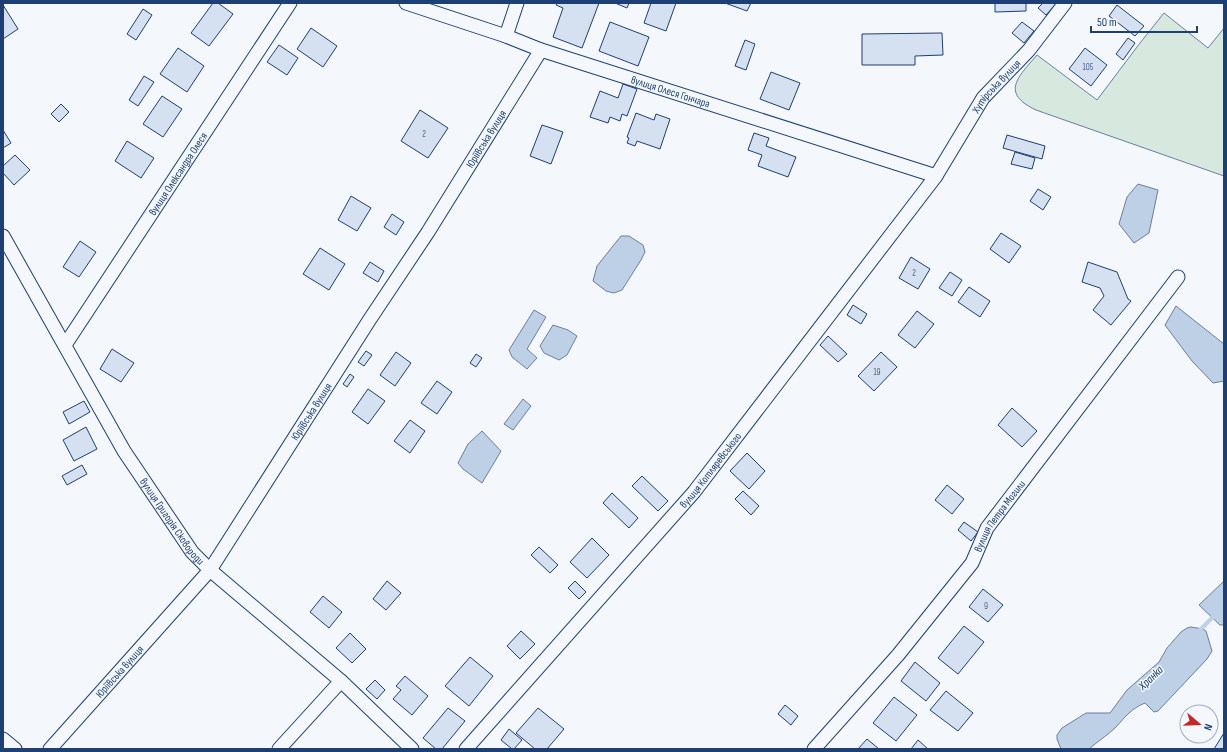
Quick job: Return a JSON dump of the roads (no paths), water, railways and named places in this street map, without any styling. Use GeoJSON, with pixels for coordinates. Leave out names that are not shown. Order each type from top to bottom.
{"type":"FeatureCollection","features":[{"type":"Feature","properties":{"kind":"street","name":"вулиця Олександра Олеся"},"geometry":{"type":"LineString","coordinates":[[65,345],[290,3]]}},
{"type":"Feature","properties":{"kind":"street","name":"вулиця Олеся Гончара"},"geometry":{"type":"LineString","coordinates":[[406,3],[506,36],[541,50],[936,176]]}},
{"type":"Feature","properties":{"kind":"street"},"geometry":{"type":"LineString","coordinates":[[506,36],[517,3]]}},
{"type":"Feature","properties":{"kind":"street","name":"Хутірська вулиця"},"geometry":{"type":"LineString","coordinates":[[936,176],[983,98],[1029,50],[1065,3]]}},
{"type":"Feature","properties":{"kind":"street","name":"Юріївська вулиця"},"geometry":{"type":"LineString","coordinates":[[50,749],[210,570],[370,319],[428,232],[541,50]]}},
{"type":"Feature","properties":{"kind":"street","name":"вулиця Котляревського"},"geometry":{"type":"LineString","coordinates":[[466,749],[694,492],[936,176]]}},
{"type":"Feature","properties":{"kind":"street","name":"вулиця Григорія Сковороди"},"geometry":{"type":"LineString","coordinates":[[3,236],[124,451],[192,552],[210,570],[341,681],[412,749]]}},
{"type":"Feature","properties":{"kind":"street","name":"вулиця Петра Могили"},"geometry":{"type":"LineString","coordinates":[[814,749],[898,655],[972,563],[987,528],[1178,277]]}},
{"type":"Feature","properties":{"kind":"street"},"geometry":{"type":"LineString","coordinates":[[279,749],[341,681]]}},
{"type":"Feature","properties":{"kind":"street"},"geometry":{"type":"LineString","coordinates":[[3,739],[15,749]]}},
{"type":"Feature","properties":{"kind":"water"},"geometry":{"type":"Polygon","coordinates":[[[1138,184],[1158,190],[1149,233],[1134,243],[1119,224],[1127,197],[1138,184]]]}},
{"type":"Feature","properties":{"kind":"water"},"geometry":{"type":"Polygon","coordinates":[[[621,236],[629,236],[643,245],[645,252],[622,290],[614,293],[606,291],[593,281],[597,266],[621,236]]]}},
{"type":"Feature","properties":{"kind":"water"},"geometry":{"type":"Polygon","coordinates":[[[1176,306],[1224,344],[1224,381],[1213,383],[1192,361],[1165,325],[1176,306]]]}},
{"type":"Feature","properties":{"kind":"water"},"geometry":{"type":"Polygon","coordinates":[[[534,310],[546,317],[527,349],[537,358],[527,369],[512,357],[509,350],[534,310]]]}},
{"type":"Feature","properties":{"kind":"water"},"geometry":{"type":"Polygon","coordinates":[[[553,325],[568,330],[577,336],[567,355],[559,360],[544,353],[540,346],[553,325]]]}},
{"type":"Feature","properties":{"kind":"water"},"geometry":{"type":"Polygon","coordinates":[[[523,399],[531,406],[513,430],[504,424],[523,399]]]}},
{"type":"Feature","properties":{"kind":"water"},"geometry":{"type":"Polygon","coordinates":[[[482,431],[501,451],[482,483],[463,469],[458,463],[468,444],[482,431]]]}},
{"type":"Feature","properties":{"kind":"water"},"geometry":{"type":"Polygon","coordinates":[[[1224,581],[1224,625],[1220,625],[1199,605],[1224,581]]]}},
{"type":"Feature","properties":{"kind":"water"},"geometry":{"type":"Polygon","coordinates":[[[1191,627],[1206,631],[1212,651],[1207,659],[1158,711],[1154,712],[1145,703],[1132,710],[1113,730],[1089,749],[1061,749],[1057,735],[1062,728],[1086,713],[1110,713],[1127,690],[1159,662],[1167,648],[1181,632],[1191,627]]]}},
{"type":"Feature","properties":{"kind":"waterway","name":"Хранка"},"geometry":{"type":"LineString","coordinates":[[1199,631],[1215,615]]}}]}
